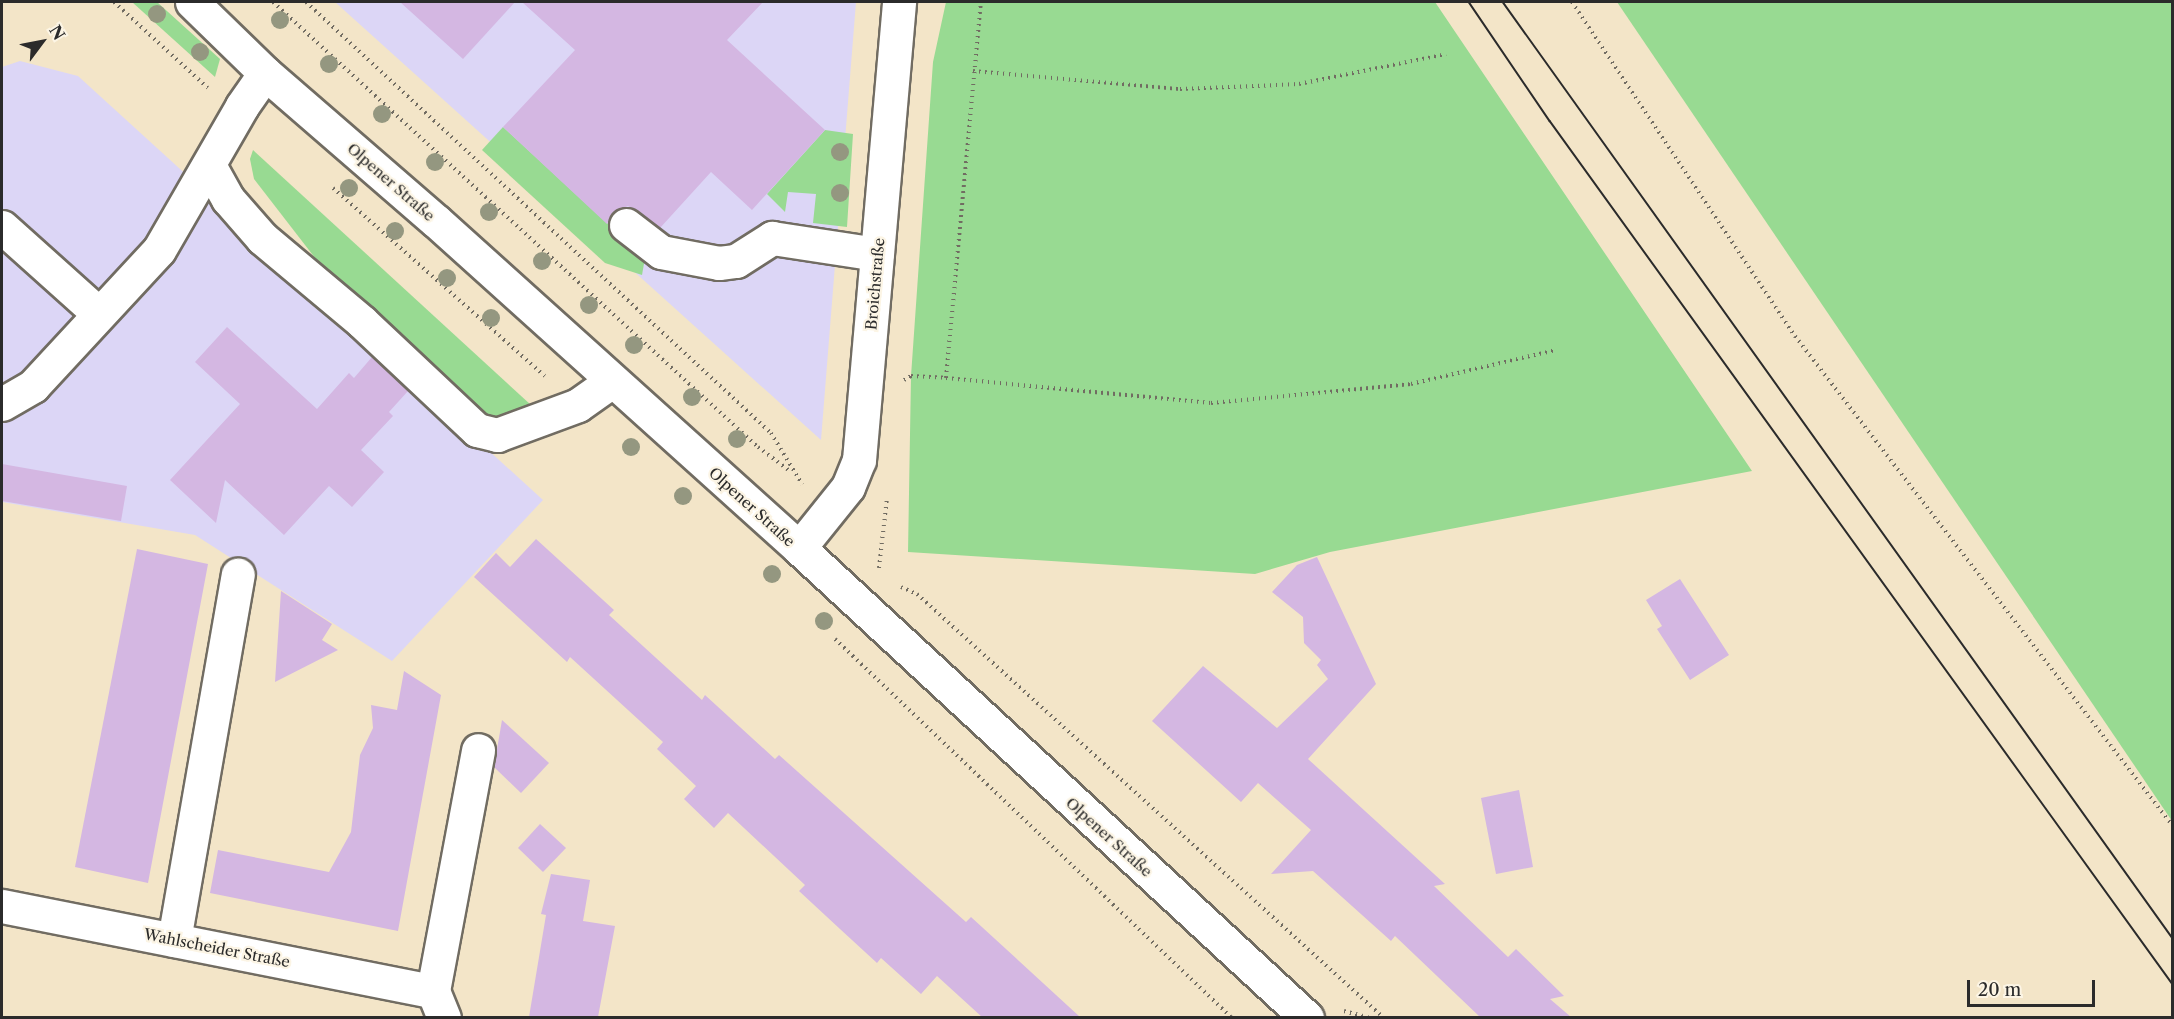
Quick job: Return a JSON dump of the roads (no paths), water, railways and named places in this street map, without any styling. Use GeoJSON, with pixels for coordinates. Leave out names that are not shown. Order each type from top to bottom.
{"type":"FeatureCollection","features":[{"type":"Feature","properties":{"kind":"main road","name":"Olpener Straße"},"geometry":{"type":"LineString","coordinates":[[192,2],[265,73],[436,220],[799,548],[1307,1017]]}},
{"type":"Feature","properties":{"kind":"main road","name":"Broichstraße"},"geometry":{"type":"LineString","coordinates":[[799,548],[827,515],[856,470],[866,390],[899,2]]}},
{"type":"Feature","properties":{"kind":"main road"},"geometry":{"type":"LineString","coordinates":[[2,404],[33,386],[159,250],[242,106],[265,73]]}},
{"type":"Feature","properties":{"kind":"main road"},"geometry":{"type":"LineString","coordinates":[[209,165],[228,199],[262,238],[362,322],[477,430],[497,435],[578,405],[612,381]]}},
{"type":"Feature","properties":{"kind":"main road"},"geometry":{"type":"LineString","coordinates":[[626,225],[662,252],[719,263],[736,261],[772,238],[877,254]]}},
{"type":"Feature","properties":{"kind":"main road"},"geometry":{"type":"LineString","coordinates":[[2,227],[99,314]]}},
{"type":"Feature","properties":{"kind":"main road"},"geometry":{"type":"LineString","coordinates":[[174,940],[238,575]]}},
{"type":"Feature","properties":{"kind":"main road","name":"Wahlscheider Straße"},"geometry":{"type":"LineString","coordinates":[[2,906],[174,940],[438,1004],[478,750]]}},
{"type":"Feature","properties":{"kind":"tram line"},"geometry":{"type":"LineString","coordinates":[[1469,2],[1550,121],[2172,983]]}},
{"type":"Feature","properties":{"kind":"tram line"},"geometry":{"type":"LineString","coordinates":[[1503,2],[2172,937]]}}]}
